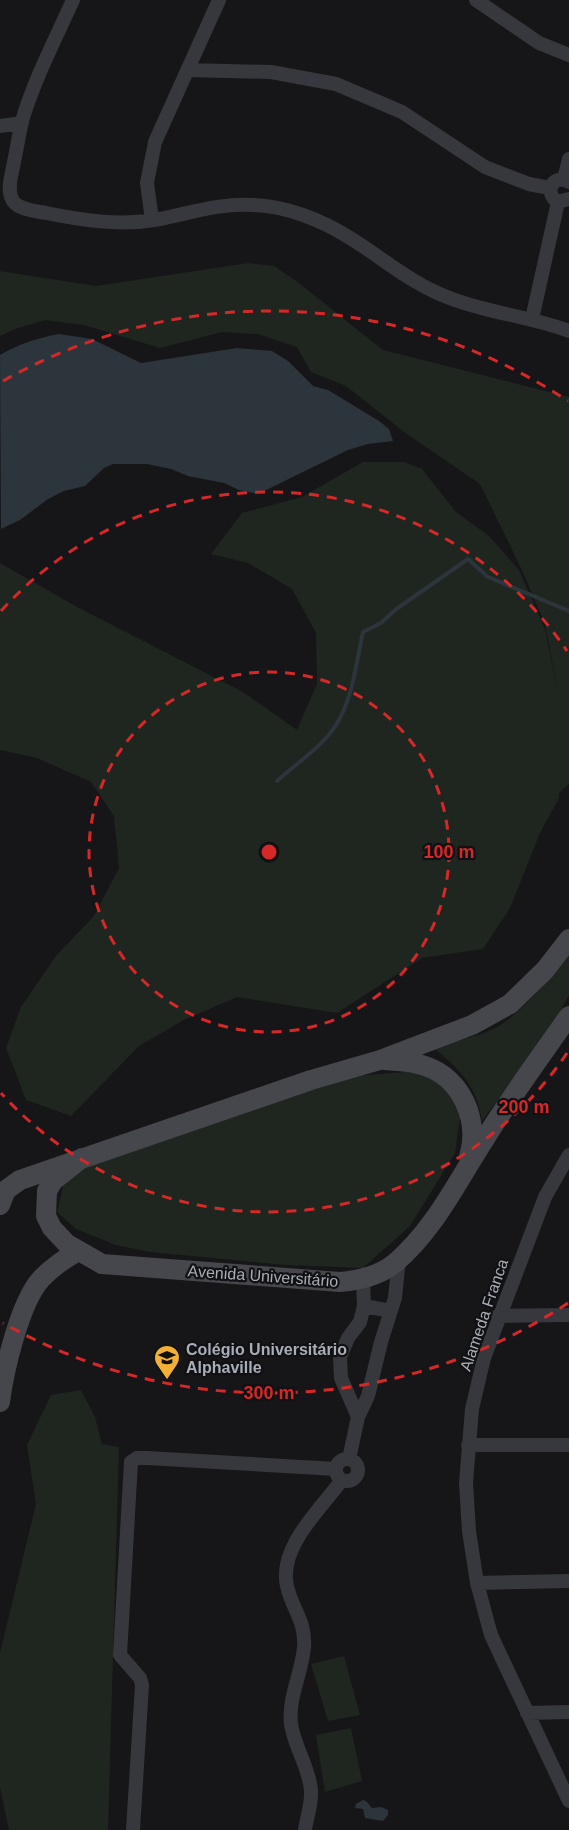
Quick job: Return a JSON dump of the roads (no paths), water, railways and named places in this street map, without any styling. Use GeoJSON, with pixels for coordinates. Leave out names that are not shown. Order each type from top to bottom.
{"type":"FeatureCollection","features":[{"type":"Feature","properties":{"kind":"main road"},"geometry":{"type":"LineString","coordinates":[[3,1197],[20,1180],[310,1080],[380,1060],[453,1033],[510,1004],[530,985],[569,939]]}},
{"type":"Feature","properties":{"kind":"main road","name":"Avenida Universitário"},"geometry":{"type":"LineString","coordinates":[[82,1158],[53,1181],[47,1191],[46,1216],[52,1228],[67,1244],[102,1264],[340,1282],[363,1280],[393,1264],[425,1231],[441,1210],[513,1094],[569,1016]]}},
{"type":"Feature","properties":{"kind":"main road"},"geometry":{"type":"LineString","coordinates":[[380,1060],[404,1061],[427,1066],[448,1079],[463,1098],[472,1120],[473,1144],[466,1168]]}},
{"type":"Feature","properties":{"kind":"main road"},"geometry":{"type":"LineString","coordinates":[[0,1402],[7,1359],[23,1311],[39,1281],[54,1266],[78,1251]]}},
{"type":"Feature","properties":{"kind":"street"},"geometry":{"type":"LineString","coordinates":[[73,0],[38,78],[22,123],[9,192],[15,204],[22,208],[60,216],[96,221],[152,220],[205,208],[237,204],[262,205],[291,211],[350,237],[419,285],[478,308],[532,319],[569,331]]}},
{"type":"Feature","properties":{"kind":"street"},"geometry":{"type":"LineString","coordinates":[[152,220],[147,183],[155,142],[219,0]]}},
{"type":"Feature","properties":{"kind":"street"},"geometry":{"type":"LineString","coordinates":[[476,0],[539,43],[569,55]]}},
{"type":"Feature","properties":{"kind":"street"},"geometry":{"type":"LineString","coordinates":[[188,70],[270,72],[336,84],[402,112],[485,167],[529,184],[550,188]]}},
{"type":"Feature","properties":{"kind":"street"},"geometry":{"type":"LineString","coordinates":[[0,126],[22,123]]}},
{"type":"Feature","properties":{"kind":"street"},"geometry":{"type":"LineString","coordinates":[[532,319],[564,200],[551,196],[550,188],[555,180],[567,181],[569,159]]}},
{"type":"Feature","properties":{"kind":"street","name":"Alameda Franca"},"geometry":{"type":"LineString","coordinates":[[569,1155],[562,1177],[545,1197],[498,1316],[477,1385],[468,1445],[466,1483],[469,1531],[477,1583],[491,1635],[569,1801]]}},
{"type":"Feature","properties":{"kind":"street"},"geometry":{"type":"LineString","coordinates":[[349,1460],[358,1417],[368,1396],[381,1341],[392,1311],[398,1283],[399,1259]]}},
{"type":"Feature","properties":{"kind":"street"},"geometry":{"type":"LineString","coordinates":[[358,1417],[340,1378],[340,1357],[348,1338],[360,1322],[364,1306],[363,1280]]}},
{"type":"Feature","properties":{"kind":"street"},"geometry":{"type":"LineString","coordinates":[[364,1306],[392,1311]]}},
{"type":"Feature","properties":{"kind":"street"},"geometry":{"type":"LineString","coordinates":[[498,1316],[569,1315]]}},
{"type":"Feature","properties":{"kind":"street"},"geometry":{"type":"LineString","coordinates":[[468,1445],[569,1445]]}},
{"type":"Feature","properties":{"kind":"street"},"geometry":{"type":"LineString","coordinates":[[133,1830],[142,1685],[140,1678],[121,1659],[120,1655],[131,1462],[137,1458],[147,1458],[339,1474],[349,1481],[355,1478],[358,1472],[355,1463],[349,1460],[341,1461],[339,1474],[296,1540],[284,1572],[304,1631],[304,1649],[291,1712],[293,1733],[311,1787],[311,1806],[305,1830]]}},
{"type":"Feature","properties":{"kind":"street"},"geometry":{"type":"LineString","coordinates":[[477,1583],[569,1581]]}},
{"type":"Feature","properties":{"kind":"street"},"geometry":{"type":"LineString","coordinates":[[527,1713],[569,1712]]}},
{"type":"Feature","properties":{"kind":"waterway"},"geometry":{"type":"LineString","coordinates":[[277,781],[322,742],[337,724],[350,694],[363,632],[381,623],[395,610],[468,559],[488,577],[569,611]]}},
{"type":"Feature","properties":{"kind":"place","name":"Colégio Universitário Alphaville"},"geometry":{"type":"Point","coordinates":[167,1381]}}]}
